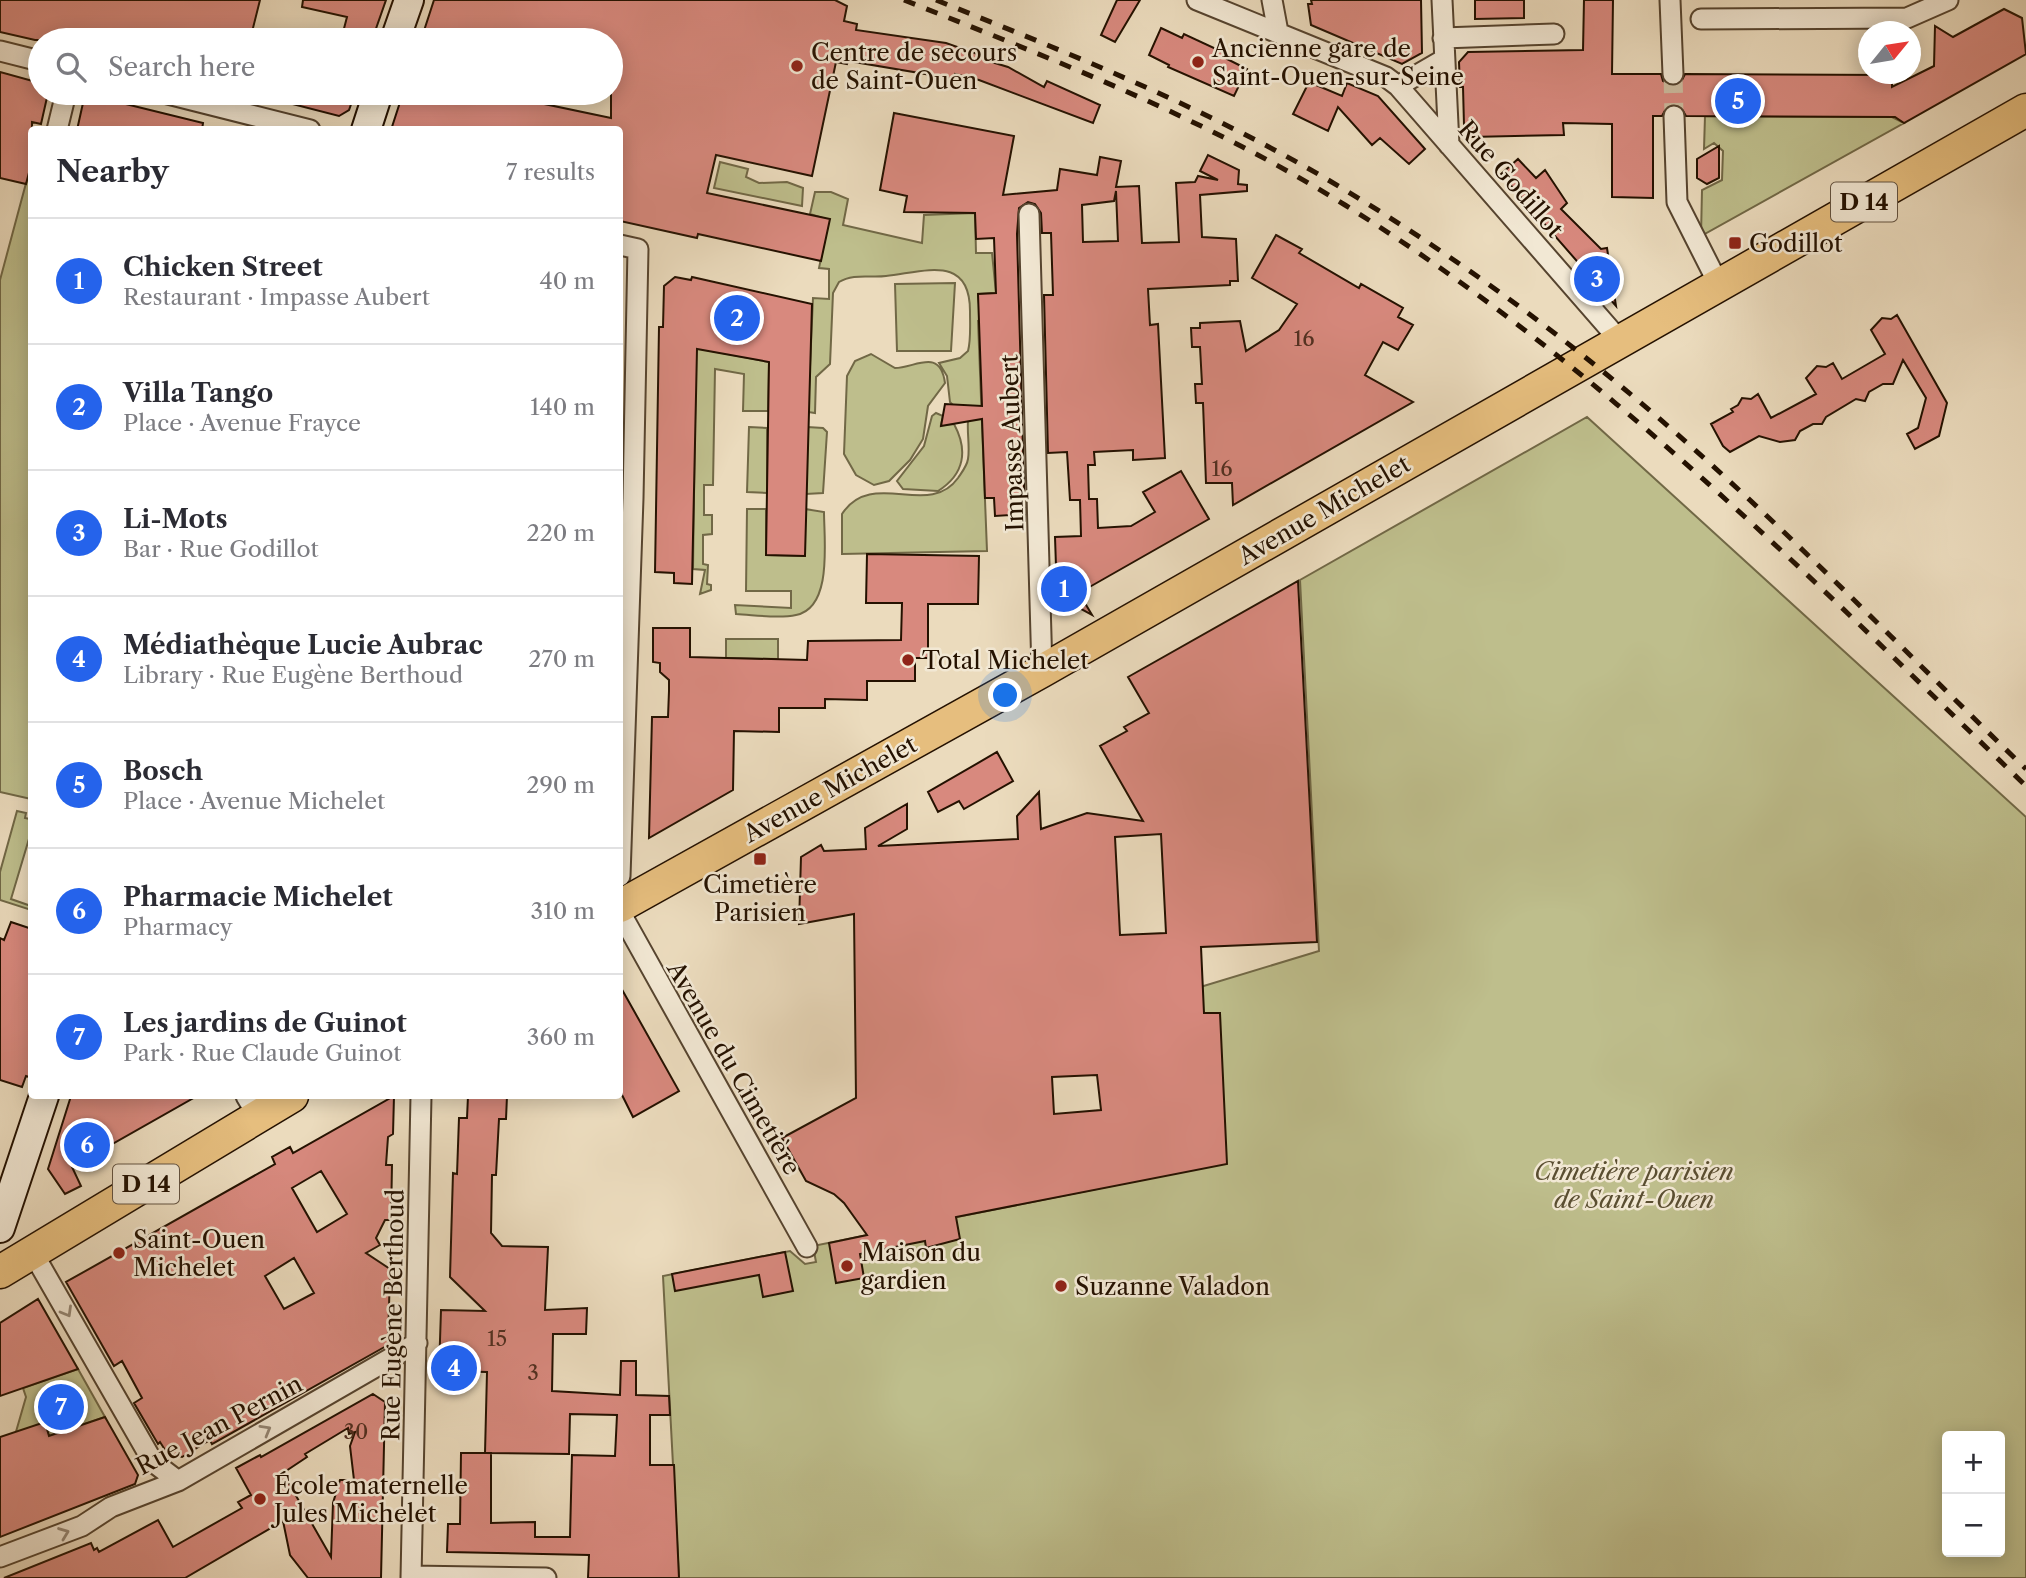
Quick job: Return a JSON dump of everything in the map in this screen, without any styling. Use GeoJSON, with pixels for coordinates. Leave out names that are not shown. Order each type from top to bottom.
{"type":"FeatureCollection","features":[{"type":"Feature","properties":{"kind":"main road"},"geometry":{"type":"LineString","coordinates":[[399,28],[409,0]]}},
{"type":"Feature","properties":{"kind":"main road"},"geometry":{"type":"LineString","coordinates":[[367,126],[374,105]]}},
{"type":"Feature","properties":{"kind":"main road","name":"Avenue Michelet"},"geometry":{"type":"LineString","coordinates":[[623,904],[1042,671],[2026,110]]}},
{"type":"Feature","properties":{"kind":"main road"},"geometry":{"type":"LineString","coordinates":[[0,1228],[43,1099]]}},
{"type":"Feature","properties":{"kind":"main road","name":"D 14"},"geometry":{"type":"LineString","coordinates":[[0,1272],[33,1253],[252,1106],[280,1099]]}},
{"type":"Feature","properties":{"kind":"street"},"geometry":{"type":"LineString","coordinates":[[1272,0],[1278,32]]}},
{"type":"Feature","properties":{"kind":"street"},"geometry":{"type":"LineString","coordinates":[[1442,0],[1449,145]]}},
{"type":"Feature","properties":{"kind":"street"},"geometry":{"type":"LineString","coordinates":[[1671,0],[1673,74]]}},
{"type":"Feature","properties":{"kind":"street"},"geometry":{"type":"LineString","coordinates":[[1700,19],[1907,18],[1948,0]]}},
{"type":"Feature","properties":{"kind":"street","name":"Rue Godillot"},"geometry":{"type":"LineString","coordinates":[[1202,1],[1386,77],[1398,86],[1621,342]]}},
{"type":"Feature","properties":{"kind":"street"},"geometry":{"type":"LineString","coordinates":[[1443,38],[1554,34]]}},
{"type":"Feature","properties":{"kind":"street"},"geometry":{"type":"LineString","coordinates":[[0,51],[28,58]]}},
{"type":"Feature","properties":{"kind":"street"},"geometry":{"type":"LineString","coordinates":[[1398,86],[1443,60]]}},
{"type":"Feature","properties":{"kind":"street"},"geometry":{"type":"LineString","coordinates":[[58,126],[63,105]]}},
{"type":"Feature","properties":{"kind":"street"},"geometry":{"type":"LineString","coordinates":[[211,105],[294,126]]}},
{"type":"Feature","properties":{"kind":"street"},"geometry":{"type":"LineString","coordinates":[[1674,116],[1677,202],[1719,285]]}},
{"type":"Feature","properties":{"kind":"street","name":"Impasse Aubert"},"geometry":{"type":"LineString","coordinates":[[1029,214],[1042,671]]}},
{"type":"Feature","properties":{"kind":"street"},"geometry":{"type":"LineString","coordinates":[[623,641],[629,247]]}},
{"type":"Feature","properties":{"kind":"street","name":"Avenue du Cimetière"},"geometry":{"type":"LineString","coordinates":[[623,917],[807,1247]]}},
{"type":"Feature","properties":{"kind":"street","name":"Rue Eugène Berthoud"},"geometry":{"type":"LineString","coordinates":[[411,1577],[422,1099]]}},
{"type":"Feature","properties":{"kind":"street"},"geometry":{"type":"LineString","coordinates":[[33,1253],[153,1462],[178,1480]]}},
{"type":"Feature","properties":{"kind":"street","name":"Rue Jean Pernin"},"geometry":{"type":"LineString","coordinates":[[0,1557],[82,1526],[111,1507],[178,1480],[417,1343]]}},
{"type":"Feature","properties":{"kind":"street"},"geometry":{"type":"LineString","coordinates":[[411,1577],[546,1578]]}},
{"type":"Feature","properties":{"kind":"green space"},"geometry":{"type":"Polygon","coordinates":[[[1705,116],[1892,117],[1904,123],[1701,236],[1702,190],[1722,180],[1723,151],[1714,143],[1704,149],[1705,116]]]}},
{"type":"Feature","properties":{"kind":"green space"},"geometry":{"type":"Polygon","coordinates":[[[720,162],[748,169],[746,177],[759,183],[787,182],[803,188],[802,206],[714,188],[720,162]]]}},
{"type":"Feature","properties":{"kind":"green space"},"geometry":{"type":"Polygon","coordinates":[[[28,176],[28,798],[0,792],[0,280],[28,176]]]}},
{"type":"Feature","properties":{"kind":"green space"},"geometry":{"type":"Polygon","coordinates":[[[815,192],[831,192],[848,199],[843,225],[922,243],[924,215],[975,213],[976,253],[992,253],[996,293],[978,294],[979,304],[990,320],[978,321],[987,551],[842,554],[842,514],[854,501],[884,493],[932,494],[946,489],[965,467],[969,454],[968,421],[950,402],[947,376],[939,363],[960,358],[968,351],[970,313],[968,294],[963,281],[943,270],[856,277],[839,282],[833,293],[830,364],[816,377],[815,413],[808,412],[813,298],[829,299],[829,269],[819,268],[829,220],[810,214],[815,192]]]}},
{"type":"Feature","properties":{"kind":"green space"},"geometry":{"type":"Polygon","coordinates":[[[955,283],[951,351],[897,351],[895,284],[955,283]]]}},
{"type":"Feature","properties":{"kind":"green space"},"geometry":{"type":"Polygon","coordinates":[[[696,348],[769,362],[768,411],[743,411],[744,374],[715,369],[713,485],[704,485],[704,515],[712,515],[712,534],[703,535],[703,564],[708,565],[707,584],[711,585],[711,590],[700,594],[705,570],[693,569],[696,348]]]}},
{"type":"Feature","properties":{"kind":"green space"},"geometry":{"type":"Polygon","coordinates":[[[871,354],[895,368],[932,362],[938,365],[945,383],[928,406],[923,439],[910,460],[889,481],[874,485],[856,475],[844,454],[847,376],[855,361],[871,354]]]}},
{"type":"Feature","properties":{"kind":"green space"},"geometry":{"type":"Polygon","coordinates":[[[936,413],[943,416],[941,425],[954,424],[962,452],[959,469],[938,491],[903,489],[897,481],[924,446],[932,416],[936,413]]]}},
{"type":"Feature","properties":{"kind":"green space","name":"Cimetière parisien de Saint-Ouen"},"geometry":{"type":"Polygon","coordinates":[[[1587,417],[2026,817],[2026,1578],[679,1578],[663,1276],[790,1251],[805,1264],[816,1262],[813,1246],[1206,1167],[1197,988],[1319,951],[1300,580],[1587,417]]]}},
{"type":"Feature","properties":{"kind":"green space"},"geometry":{"type":"Polygon","coordinates":[[[749,427],[767,428],[767,493],[747,492],[749,427]]]}},
{"type":"Feature","properties":{"kind":"green space"},"geometry":{"type":"Polygon","coordinates":[[[807,427],[823,428],[827,432],[823,493],[806,494],[807,427]]]}},
{"type":"Feature","properties":{"kind":"green space"},"geometry":{"type":"Polygon","coordinates":[[[747,509],[766,509],[766,555],[804,556],[805,509],[824,512],[824,571],[816,600],[808,610],[782,617],[736,614],[735,605],[791,608],[791,591],[746,591],[747,509]]]}},
{"type":"Feature","properties":{"kind":"green space"},"geometry":{"type":"Polygon","coordinates":[[[726,639],[778,639],[778,659],[726,658],[726,639]]]}},
{"type":"Feature","properties":{"kind":"green space"},"geometry":{"type":"Polygon","coordinates":[[[17,811],[26,813],[28,842],[11,899],[28,905],[28,909],[0,900],[0,872],[17,811]]]}},
{"type":"Feature","properties":{"kind":"green space"},"geometry":{"type":"Polygon","coordinates":[[[78,1369],[105,1417],[49,1436],[44,1423],[11,1449],[26,1397],[23,1388],[78,1369]]]}},
{"type":"Feature","properties":{"kind":"building"},"geometry":{"type":"Polygon","coordinates":[[[0,0],[260,0],[253,28],[28,28],[28,38],[0,32],[0,0]]]}},
{"type":"Feature","properties":{"kind":"building"},"geometry":{"type":"Polygon","coordinates":[[[303,0],[386,0],[376,28],[344,28],[347,17],[302,7],[303,0]]]}},
{"type":"Feature","properties":{"kind":"building"},"geometry":{"type":"Polygon","coordinates":[[[434,0],[835,0],[847,6],[844,21],[857,24],[856,30],[946,43],[986,57],[985,60],[1008,67],[1044,87],[1047,81],[1100,105],[1093,123],[979,80],[955,74],[955,79],[848,61],[847,64],[836,62],[812,176],[716,155],[707,193],[830,219],[821,261],[698,234],[697,238],[623,222],[623,126],[392,126],[399,105],[549,105],[611,118],[611,105],[623,105],[623,28],[425,28],[434,0]]]}},
{"type":"Feature","properties":{"kind":"building"},"geometry":{"type":"Polygon","coordinates":[[[1117,0],[1140,0],[1115,42],[1101,35],[1117,0]]]}},
{"type":"Feature","properties":{"kind":"building"},"geometry":{"type":"Polygon","coordinates":[[[1311,0],[1421,0],[1422,53],[1402,64],[1311,25],[1308,4],[1312,4],[1311,0]]]}},
{"type":"Feature","properties":{"kind":"building"},"geometry":{"type":"Polygon","coordinates":[[[1475,0],[1524,0],[1524,18],[1475,19],[1475,0]]]}},
{"type":"Feature","properties":{"kind":"building"},"geometry":{"type":"Polygon","coordinates":[[[1584,0],[1613,0],[1612,74],[1661,74],[1663,81],[1673,86],[1680,84],[1685,74],[1858,75],[1858,84],[1892,84],[1892,87],[1898,84],[1921,84],[1921,72],[1934,66],[1935,26],[1953,37],[2004,9],[2022,18],[2026,54],[1904,123],[1895,117],[1686,116],[1680,106],[1668,105],[1662,116],[1653,116],[1653,198],[1612,197],[1612,124],[1563,123],[1564,135],[1470,137],[1464,125],[1459,62],[1468,52],[1583,50],[1584,0]]]}},
{"type":"Feature","properties":{"kind":"building","name":"Ancienne gare de Saint-Ouen-sur-Seine"},"geometry":{"type":"Polygon","coordinates":[[[1161,28],[1182,38],[1184,34],[1229,55],[1227,59],[1247,69],[1234,96],[1168,67],[1169,65],[1149,55],[1161,28]]]}},
{"type":"Feature","properties":{"kind":"building"},"geometry":{"type":"Polygon","coordinates":[[[0,72],[28,80],[28,105],[45,105],[41,124],[32,122],[32,126],[28,126],[26,184],[0,178],[0,72]]]}},
{"type":"Feature","properties":{"kind":"building"},"geometry":{"type":"Polygon","coordinates":[[[1309,82],[1342,96],[1347,83],[1378,96],[1425,149],[1409,164],[1380,138],[1372,145],[1338,107],[1328,131],[1293,114],[1309,82]]]}},
{"type":"Feature","properties":{"kind":"building"},"geometry":{"type":"Polygon","coordinates":[[[83,105],[130,105],[203,123],[203,126],[78,126],[83,105]]]}},
{"type":"Feature","properties":{"kind":"building"},"geometry":{"type":"Polygon","coordinates":[[[296,105],[351,105],[349,110],[339,116],[296,105]]]}},
{"type":"Feature","properties":{"kind":"building"},"geometry":{"type":"Polygon","coordinates":[[[894,113],[1014,136],[1003,195],[1057,190],[1060,169],[1097,175],[1100,157],[1121,161],[1116,187],[1139,186],[1142,243],[1179,242],[1176,183],[1195,182],[1198,176],[1218,180],[1200,171],[1208,155],[1239,170],[1238,184],[1247,185],[1247,191],[1200,195],[1202,237],[1236,239],[1238,281],[1230,281],[1230,285],[1148,289],[1150,325],[1158,324],[1165,458],[1133,460],[1133,450],[1094,452],[1095,465],[1088,465],[1089,499],[1097,499],[1098,528],[1131,526],[1155,512],[1143,492],[1181,471],[1209,519],[1079,593],[1092,615],[1057,596],[1055,537],[1081,536],[1080,500],[1070,500],[1067,452],[1048,453],[1044,295],[1053,295],[1051,233],[1042,233],[1041,213],[1035,204],[1028,202],[1019,208],[1017,234],[1025,521],[1010,521],[1010,515],[995,516],[994,498],[985,498],[982,419],[941,426],[945,404],[982,406],[978,294],[996,293],[994,238],[976,239],[975,213],[904,212],[907,196],[880,190],[894,113]],[[1116,191],[1114,201],[1082,205],[1083,242],[1118,241],[1116,191]]]}},
{"type":"Feature","properties":{"kind":"building"},"geometry":{"type":"Polygon","coordinates":[[[1719,146],[1719,178],[1707,184],[1697,178],[1697,159],[1719,146]]]}},
{"type":"Feature","properties":{"kind":"building"},"geometry":{"type":"Polygon","coordinates":[[[1518,159],[1536,178],[1545,170],[1567,203],[1561,209],[1601,249],[1607,248],[1616,306],[1501,174],[1518,159]]]}},
{"type":"Feature","properties":{"kind":"building"},"geometry":{"type":"Polygon","coordinates":[[[1276,235],[1302,249],[1299,253],[1359,288],[1361,284],[1403,308],[1398,317],[1413,325],[1398,350],[1383,342],[1365,375],[1413,402],[1233,505],[1232,483],[1206,483],[1203,403],[1196,403],[1195,384],[1202,384],[1200,347],[1192,347],[1191,328],[1200,328],[1200,323],[1240,321],[1246,351],[1279,330],[1297,304],[1252,278],[1276,235]]]}},
{"type":"Feature","properties":{"kind":"building"},"geometry":{"type":"Polygon","coordinates":[[[675,277],[691,280],[692,277],[812,304],[805,556],[766,555],[769,362],[697,349],[692,584],[674,583],[674,573],[655,572],[659,327],[663,327],[664,286],[675,277]]]}},
{"type":"Feature","properties":{"kind":"building"},"geometry":{"type":"Polygon","coordinates":[[[1897,315],[1947,403],[1939,436],[1915,449],[1907,434],[1918,428],[1926,398],[1903,360],[1893,384],[1883,384],[1869,392],[1865,401],[1856,399],[1826,417],[1822,424],[1813,424],[1800,431],[1795,440],[1780,442],[1759,436],[1730,452],[1723,446],[1711,424],[1733,412],[1731,409],[1738,405],[1742,398],[1751,399],[1758,394],[1771,418],[1816,394],[1806,378],[1817,366],[1826,367],[1833,363],[1842,379],[1885,354],[1871,330],[1882,318],[1891,319],[1897,315]]]}},
{"type":"Feature","properties":{"kind":"building"},"geometry":{"type":"Polygon","coordinates":[[[867,554],[979,556],[978,604],[928,604],[928,658],[915,658],[915,681],[867,681],[867,700],[825,699],[825,708],[779,708],[779,732],[734,731],[733,790],[649,838],[652,717],[668,717],[669,691],[669,680],[660,672],[660,663],[653,662],[653,628],[690,628],[690,657],[807,660],[808,641],[901,640],[902,603],[866,603],[867,554]]]}},
{"type":"Feature","properties":{"kind":"building"},"geometry":{"type":"Polygon","coordinates":[[[1298,581],[1317,942],[1201,947],[1204,1013],[1220,1013],[1227,1164],[956,1217],[960,1239],[926,1248],[925,1241],[860,1254],[864,1278],[836,1283],[829,1243],[867,1235],[844,1203],[834,1194],[806,1181],[782,1138],[856,1098],[854,914],[799,924],[801,857],[821,845],[824,851],[866,849],[865,828],[907,804],[907,829],[878,846],[1018,839],[1017,816],[1039,792],[1041,829],[1087,813],[1143,821],[1100,746],[1127,731],[1124,727],[1149,713],[1128,677],[1298,581]],[[1161,834],[1115,837],[1120,935],[1166,933],[1161,834]],[[1097,1075],[1052,1077],[1054,1114],[1101,1110],[1097,1075]]]}},
{"type":"Feature","properties":{"kind":"building"},"geometry":{"type":"Polygon","coordinates":[[[997,752],[1013,781],[964,809],[959,801],[938,812],[928,792],[997,752]]]}},
{"type":"Feature","properties":{"kind":"building"},"geometry":{"type":"Polygon","coordinates":[[[11,922],[28,928],[28,1077],[22,1087],[0,1080],[0,938],[4,940],[11,922]]]}},
{"type":"Feature","properties":{"kind":"building"},"geometry":{"type":"Polygon","coordinates":[[[623,991],[679,1091],[633,1117],[623,1097],[623,991]]]}},
{"type":"Feature","properties":{"kind":"building"},"geometry":{"type":"Polygon","coordinates":[[[70,1099],[192,1099],[72,1167],[81,1186],[65,1194],[48,1169],[70,1099]]]}},
{"type":"Feature","properties":{"kind":"building"},"geometry":{"type":"Polygon","coordinates":[[[389,1099],[394,1099],[393,1134],[388,1137],[386,1165],[392,1165],[391,1220],[385,1220],[376,1238],[380,1245],[366,1253],[390,1269],[388,1345],[212,1444],[210,1440],[182,1457],[167,1453],[160,1442],[158,1444],[134,1403],[142,1398],[122,1361],[114,1366],[66,1282],[275,1164],[272,1157],[290,1147],[293,1153],[389,1099]],[[321,1171],[292,1188],[317,1232],[347,1214],[321,1171]],[[294,1258],[265,1276],[284,1309],[314,1293],[294,1258]]]}},
{"type":"Feature","properties":{"kind":"building"},"geometry":{"type":"Polygon","coordinates":[[[468,1099],[507,1099],[506,1119],[499,1119],[496,1175],[492,1175],[491,1233],[502,1246],[548,1247],[545,1310],[587,1308],[586,1334],[553,1334],[552,1391],[620,1395],[621,1361],[636,1361],[636,1395],[669,1396],[670,1415],[650,1415],[650,1465],[674,1465],[679,1578],[588,1578],[589,1555],[447,1552],[448,1524],[460,1524],[461,1453],[485,1453],[487,1372],[439,1371],[441,1310],[485,1311],[450,1277],[453,1173],[457,1174],[459,1118],[467,1118],[468,1099]],[[570,1414],[569,1454],[491,1453],[491,1523],[535,1522],[535,1537],[570,1537],[572,1455],[615,1456],[617,1415],[570,1414]]]}},
{"type":"Feature","properties":{"kind":"building"},"geometry":{"type":"Polygon","coordinates":[[[785,1252],[793,1291],[763,1297],[759,1275],[675,1291],[672,1274],[785,1252]]]}},
{"type":"Feature","properties":{"kind":"building"},"geometry":{"type":"Polygon","coordinates":[[[38,1299],[78,1369],[0,1396],[0,1323],[38,1299]]]}},
{"type":"Feature","properties":{"kind":"building"},"geometry":{"type":"Polygon","coordinates":[[[373,1394],[385,1402],[381,1578],[308,1578],[290,1555],[283,1521],[185,1578],[4,1578],[91,1543],[94,1550],[97,1548],[99,1552],[158,1520],[173,1547],[242,1508],[238,1502],[251,1495],[236,1468],[260,1455],[261,1457],[373,1394]],[[348,1428],[305,1454],[307,1457],[283,1473],[331,1557],[333,1503],[340,1480],[354,1480],[350,1446],[355,1432],[349,1434],[348,1428]]]}},
{"type":"Feature","properties":{"kind":"building"},"geometry":{"type":"Polygon","coordinates":[[[105,1417],[138,1475],[135,1484],[0,1537],[0,1437],[45,1422],[49,1436],[105,1417]]]}},
{"type":"Feature","properties":{"kind":"tunnel"},"geometry":{"type":"LineString","coordinates":[[1673,74],[1674,116]]}},
{"type":"Feature","properties":{"kind":"railway"},"geometry":{"type":"LineString","coordinates":[[904,0],[1074,69],[1185,118],[1293,174],[1439,267],[1529,334],[1701,477],[1865,630],[2026,786]]}},
{"type":"Feature","properties":{"kind":"railway"},"geometry":{"type":"LineString","coordinates":[[936,0],[1130,80],[1272,149],[1364,202],[1499,292],[1628,392],[1715,468],[2026,769]]}},
{"type":"Feature","properties":{"kind":"place","name":"Ancienne gare de Saint-Ouen-sur-Seine"},"geometry":{"type":"Point","coordinates":[1198,62]}},
{"type":"Feature","properties":{"kind":"place","name":"Centre de secours de Saint-Ouen"},"geometry":{"type":"Point","coordinates":[797,66]}},
{"type":"Feature","properties":{"kind":"place","name":"Bosch"},"geometry":{"type":"Point","coordinates":[1738,101]}},
{"type":"Feature","properties":{"kind":"place","name":"Godillot"},"geometry":{"type":"Point","coordinates":[1735,243]}},
{"type":"Feature","properties":{"kind":"place","name":"Li-Mots"},"geometry":{"type":"Point","coordinates":[1597,279]}},
{"type":"Feature","properties":{"kind":"place","name":"Villa Tango"},"geometry":{"type":"Point","coordinates":[737,318]}},
{"type":"Feature","properties":{"kind":"place","name":"Chicken Street"},"geometry":{"type":"Point","coordinates":[1064,589]}},
{"type":"Feature","properties":{"kind":"place","name":"Total Michelet"},"geometry":{"type":"Point","coordinates":[908,660]}},
{"type":"Feature","properties":{"kind":"place","name":"Cimetière Parisien"},"geometry":{"type":"Point","coordinates":[760,859]}},
{"type":"Feature","properties":{"kind":"place","name":"Pharmacie Michelet"},"geometry":{"type":"Point","coordinates":[87,1145]}},
{"type":"Feature","properties":{"kind":"place","name":"Saint-Ouen Michelet"},"geometry":{"type":"Point","coordinates":[119,1253]}},
{"type":"Feature","properties":{"kind":"place","name":"Maison du gardien"},"geometry":{"type":"Point","coordinates":[847,1266]}},
{"type":"Feature","properties":{"kind":"place","name":"Suzanne Valadon"},"geometry":{"type":"Point","coordinates":[1061,1286]}},
{"type":"Feature","properties":{"kind":"place","name":"Médiathèque Lucie Aubrac"},"geometry":{"type":"Point","coordinates":[454,1368]}},
{"type":"Feature","properties":{"kind":"place","name":"Les jardins de Guinot"},"geometry":{"type":"Point","coordinates":[61,1407]}},
{"type":"Feature","properties":{"kind":"place","name":"École maternelle Jules Michelet"},"geometry":{"type":"Point","coordinates":[260,1499]}}]}
